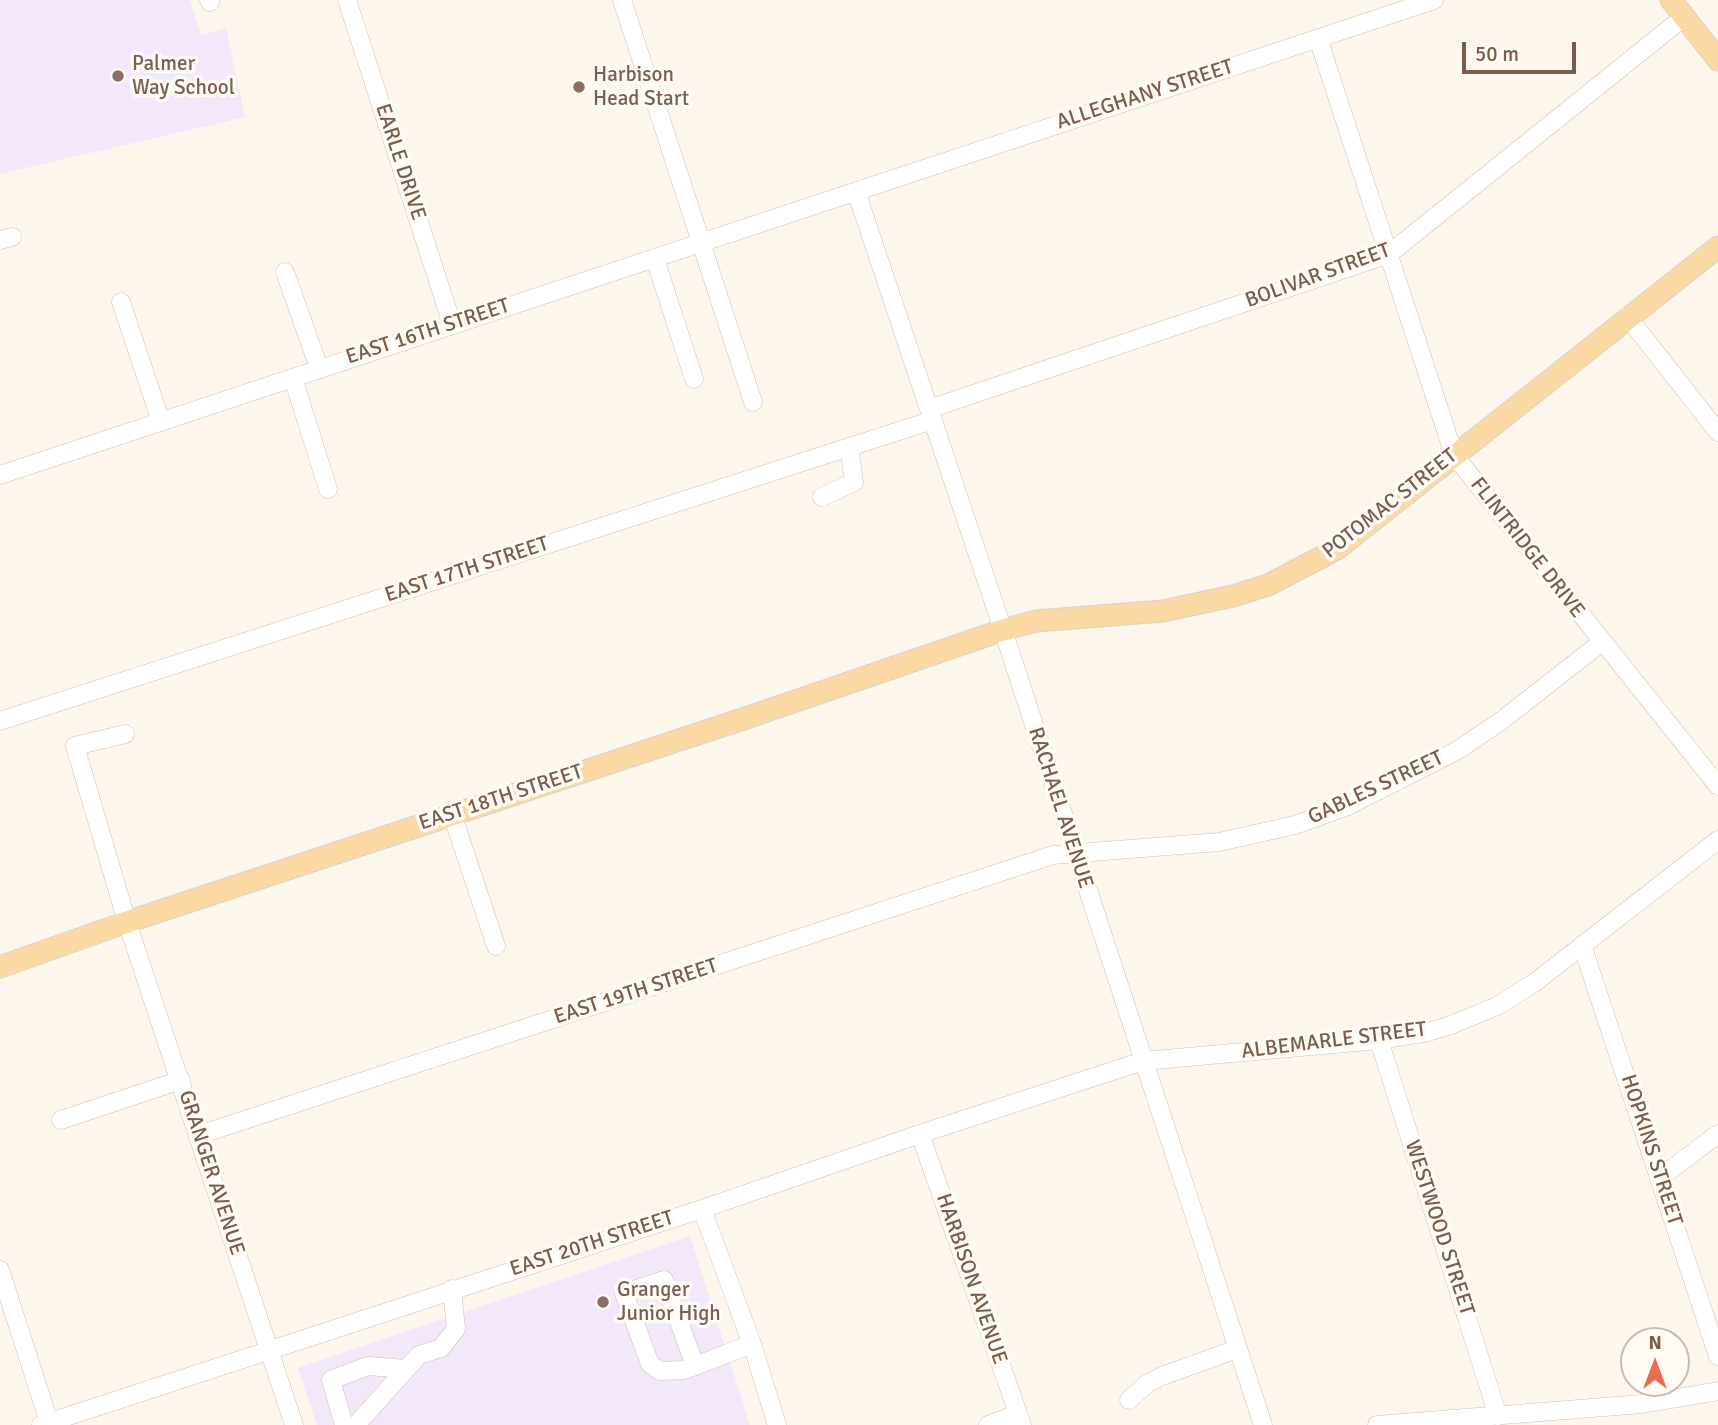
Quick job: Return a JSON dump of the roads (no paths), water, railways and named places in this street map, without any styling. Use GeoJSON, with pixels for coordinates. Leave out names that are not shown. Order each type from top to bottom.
{"type":"FeatureCollection","features":[{"type":"Feature","properties":{"kind":"main road"},"geometry":{"type":"LineString","coordinates":[[1671,0],[1718,61]]}},
{"type":"Feature","properties":{"kind":"main road","name":"POTOMAC STREET"},"geometry":{"type":"LineString","coordinates":[[1003,630],[1036,621],[1163,611],[1233,596],[1268,585],[1336,549],[1627,316],[1718,247]]}},
{"type":"Feature","properties":{"kind":"main road","name":"EAST 18TH STREET"},"geometry":{"type":"LineString","coordinates":[[0,967],[127,922],[1003,630]]}},
{"type":"Feature","properties":{"kind":"street","name":"EARLE DRIVE"},"geometry":{"type":"LineString","coordinates":[[347,0],[452,324]]}},
{"type":"Feature","properties":{"kind":"street"},"geometry":{"type":"LineString","coordinates":[[622,0],[753,402]]}},
{"type":"Feature","properties":{"kind":"street","name":"ALLEGHANY STREET"},"geometry":{"type":"LineString","coordinates":[[856,191],[1434,0]]}},
{"type":"Feature","properties":{"kind":"street","name":"BOLIVAR STREET"},"geometry":{"type":"LineString","coordinates":[[931,414],[1389,254],[1684,17]]}},
{"type":"Feature","properties":{"kind":"street","name":"FLINTRIDGE DRIVE"},"geometry":{"type":"LineString","coordinates":[[1318,38],[1454,455],[1718,786]]}},
{"type":"Feature","properties":{"kind":"street","name":"EAST 16TH STREET"},"geometry":{"type":"LineString","coordinates":[[0,475],[856,191]]}},
{"type":"Feature","properties":{"kind":"street","name":"RACHAEL AVENUE"},"geometry":{"type":"LineString","coordinates":[[856,191],[1263,1425]]}},
{"type":"Feature","properties":{"kind":"street"},"geometry":{"type":"LineString","coordinates":[[655,259],[694,379]]}},
{"type":"Feature","properties":{"kind":"street"},"geometry":{"type":"LineString","coordinates":[[285,272],[320,368]]}},
{"type":"Feature","properties":{"kind":"street"},"geometry":{"type":"LineString","coordinates":[[121,302],[161,422]]}},
{"type":"Feature","properties":{"kind":"street"},"geometry":{"type":"LineString","coordinates":[[1627,316],[1718,432]]}},
{"type":"Feature","properties":{"kind":"street"},"geometry":{"type":"LineString","coordinates":[[293,378],[328,489]]}},
{"type":"Feature","properties":{"kind":"street","name":"EAST 17TH STREET"},"geometry":{"type":"LineString","coordinates":[[0,721],[849,447],[931,414]]}},
{"type":"Feature","properties":{"kind":"street"},"geometry":{"type":"LineString","coordinates":[[822,496],[854,482],[849,447]]}},
{"type":"Feature","properties":{"kind":"street","name":"GABLES STREET"},"geometry":{"type":"LineString","coordinates":[[1074,853],[1219,842],[1295,825],[1348,806],[1458,750],[1501,721],[1602,642]]}},
{"type":"Feature","properties":{"kind":"street","name":"GRANGER AVENUE"},"geometry":{"type":"LineString","coordinates":[[125,734],[75,746],[127,922],[295,1425]]}},
{"type":"Feature","properties":{"kind":"street"},"geometry":{"type":"LineString","coordinates":[[452,814],[496,946]]}},
{"type":"Feature","properties":{"kind":"street","name":"ALBEMARLE STREET"},"geometry":{"type":"LineString","coordinates":[[1143,1060],[1379,1040],[1440,1029],[1497,1006],[1534,983],[1718,840]]}},
{"type":"Feature","properties":{"kind":"street","name":"EAST 19TH STREET"},"geometry":{"type":"LineString","coordinates":[[199,1135],[1053,855],[1074,853]]}},
{"type":"Feature","properties":{"kind":"street","name":"HOPKINS STREET"},"geometry":{"type":"LineString","coordinates":[[1582,945],[1661,1177],[1718,1356]]}},
{"type":"Feature","properties":{"kind":"street","name":"WESTWOOD STREET"},"geometry":{"type":"LineString","coordinates":[[1379,1040],[1498,1416]]}},
{"type":"Feature","properties":{"kind":"street","name":"EAST 20TH STREET"},"geometry":{"type":"LineString","coordinates":[[47,1424],[268,1349],[702,1209],[920,1133],[1143,1060]]}},
{"type":"Feature","properties":{"kind":"street"},"geometry":{"type":"LineString","coordinates":[[61,1120],[181,1080]]}},
{"type":"Feature","properties":{"kind":"street","name":"HARBISON AVENUE"},"geometry":{"type":"LineString","coordinates":[[920,1133],[1020,1419]]}},
{"type":"Feature","properties":{"kind":"street"},"geometry":{"type":"LineString","coordinates":[[1661,1177],[1718,1134]]}},
{"type":"Feature","properties":{"kind":"street"},"geometry":{"type":"LineString","coordinates":[[702,1209],[752,1345],[777,1425]]}},
{"type":"Feature","properties":{"kind":"street"},"geometry":{"type":"LineString","coordinates":[[0,1270],[47,1424]]}},
{"type":"Feature","properties":{"kind":"street"},"geometry":{"type":"LineString","coordinates":[[695,1366],[664,1280],[624,1293],[650,1364],[660,1371],[684,1370],[695,1366],[752,1345]]}},
{"type":"Feature","properties":{"kind":"street"},"geometry":{"type":"LineString","coordinates":[[356,1425],[419,1355],[441,1348],[456,1329],[452,1289]]}},
{"type":"Feature","properties":{"kind":"street"},"geometry":{"type":"LineString","coordinates":[[1129,1400],[1148,1383],[1162,1376],[1237,1349]]}},
{"type":"Feature","properties":{"kind":"street"},"geometry":{"type":"LineString","coordinates":[[344,1425],[331,1380],[368,1366],[406,1369]]}},
{"type":"Feature","properties":{"kind":"street"},"geometry":{"type":"LineString","coordinates":[[1377,1425],[1642,1404],[1718,1391]]}},
{"type":"Feature","properties":{"kind":"street"},"geometry":{"type":"LineString","coordinates":[[988,1425],[1020,1419]]}},
{"type":"Feature","properties":{"kind":"place","name":"Palmer Way School"},"geometry":{"type":"Point","coordinates":[118,76]}},
{"type":"Feature","properties":{"kind":"place","name":"Harbison Head Start"},"geometry":{"type":"Point","coordinates":[579,87]}},
{"type":"Feature","properties":{"kind":"place","name":"Granger Junior High"},"geometry":{"type":"Point","coordinates":[603,1302]}}]}
